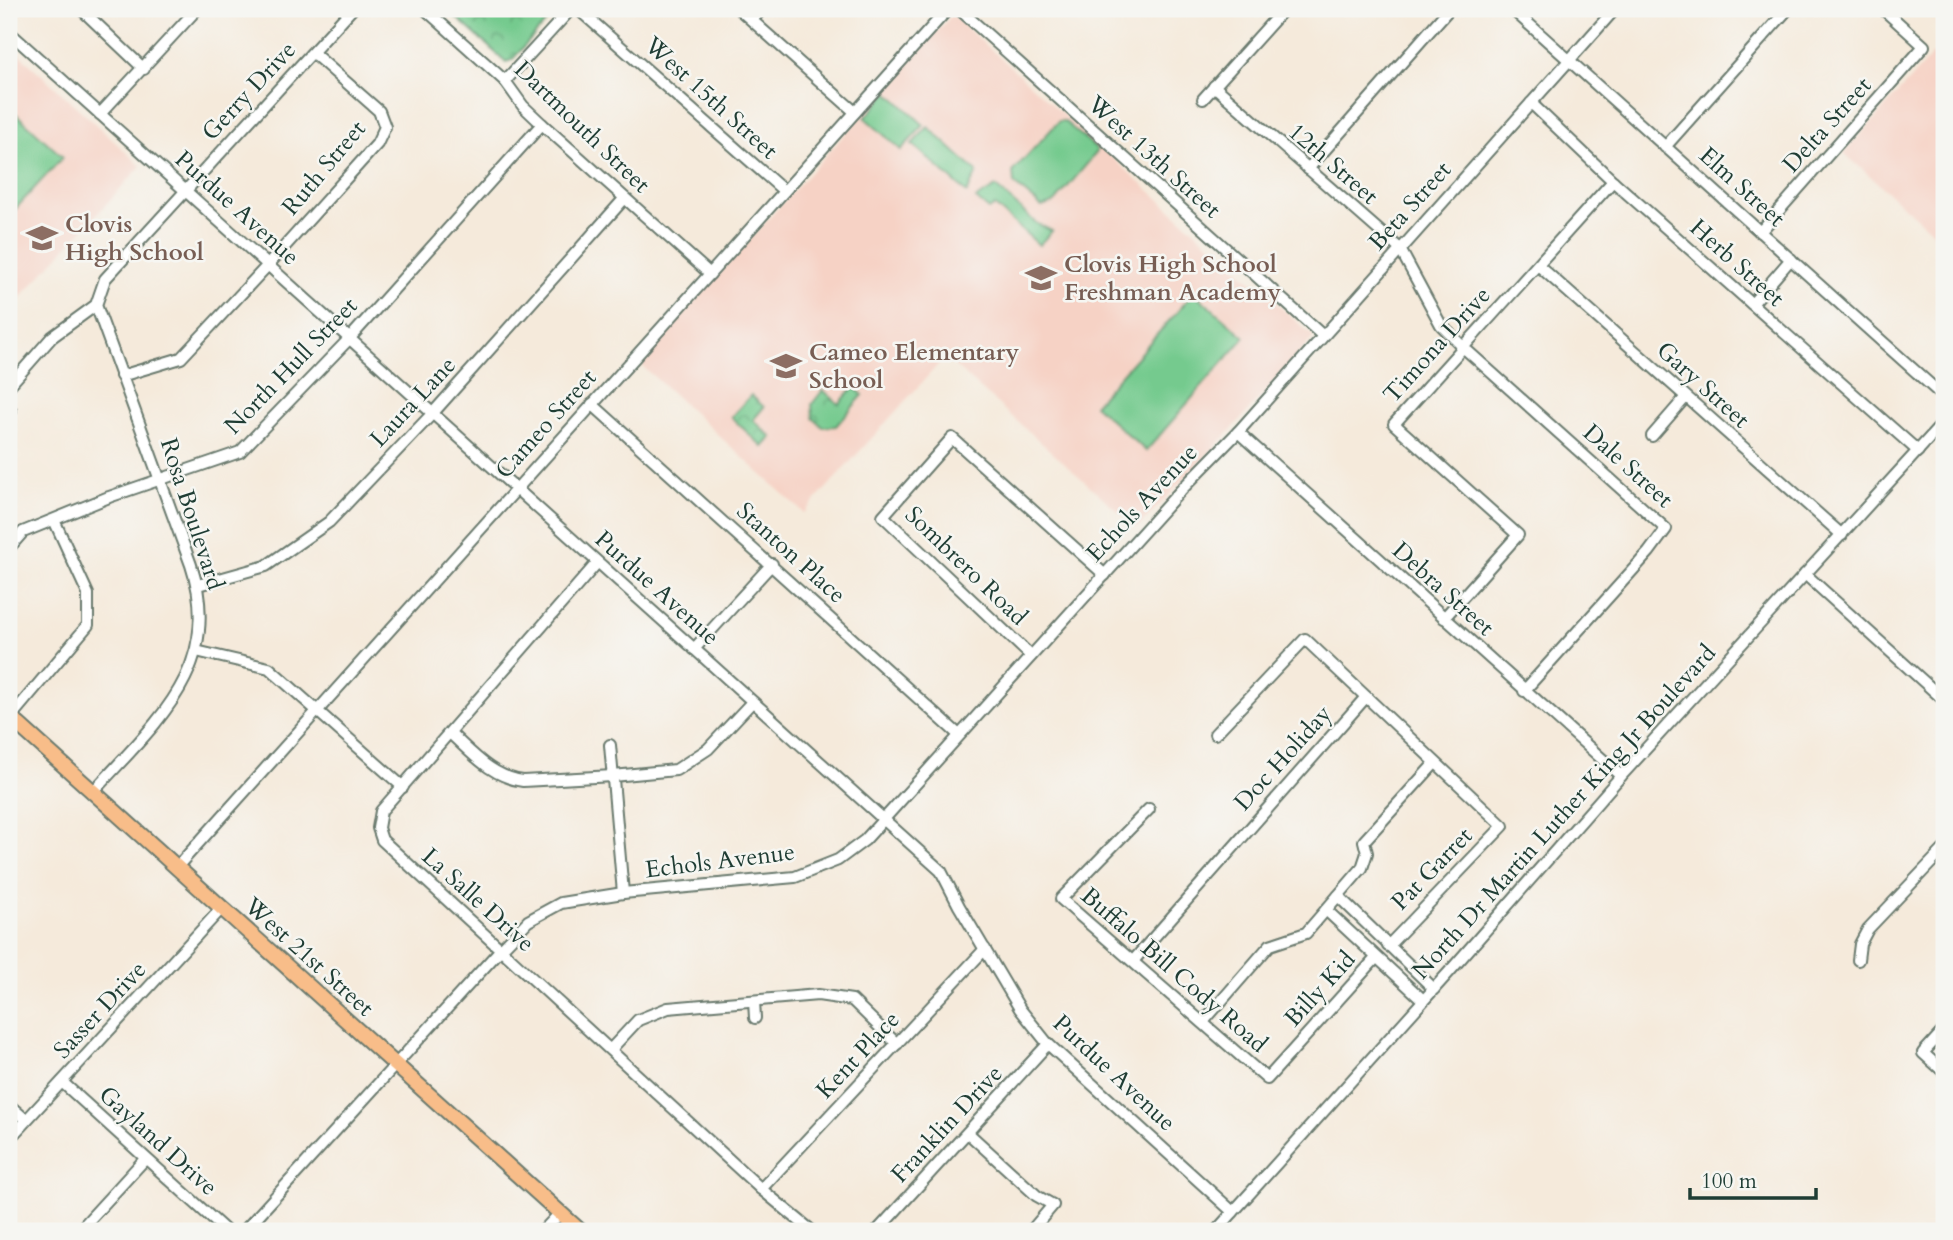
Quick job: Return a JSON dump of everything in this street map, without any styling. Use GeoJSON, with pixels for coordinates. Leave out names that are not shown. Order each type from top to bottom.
{"type":"FeatureCollection","features":[{"type":"Feature","properties":{"kind":"main road","name":"West 21st Street"},"geometry":{"type":"LineString","coordinates":[[9,717],[580,1231]]}},
{"type":"Feature","properties":{"kind":"street"},"geometry":{"type":"LineString","coordinates":[[81,9],[144,69]]}},
{"type":"Feature","properties":{"kind":"street"},"geometry":{"type":"LineString","coordinates":[[100,114],[197,9]]}},
{"type":"Feature","properties":{"kind":"street","name":"Gerry Drive"},"geometry":{"type":"LineString","coordinates":[[96,305],[105,279],[352,9]]}},
{"type":"Feature","properties":{"kind":"street","name":"Dartmouth Street"},"geometry":{"type":"LineString","coordinates":[[425,9],[505,81],[523,106],[542,124],[710,274]]}},
{"type":"Feature","properties":{"kind":"street"},"geometry":{"type":"LineString","coordinates":[[505,81],[571,9]]}},
{"type":"Feature","properties":{"kind":"street","name":"West 15th Street"},"geometry":{"type":"LineString","coordinates":[[578,9],[784,191]]}},
{"type":"Feature","properties":{"kind":"street"},"geometry":{"type":"LineString","coordinates":[[739,9],[855,112]]}},
{"type":"Feature","properties":{"kind":"street"},"geometry":{"type":"LineString","coordinates":[[752,20],[762,9]]}},
{"type":"Feature","properties":{"kind":"street","name":"Cameo Street"},"geometry":{"type":"LineString","coordinates":[[176,868],[948,9]]}},
{"type":"Feature","properties":{"kind":"street","name":"West 13th Street"},"geometry":{"type":"LineString","coordinates":[[959,9],[1322,335]]}},
{"type":"Feature","properties":{"kind":"street"},"geometry":{"type":"LineString","coordinates":[[1203,99],[1284,9]]}},
{"type":"Feature","properties":{"kind":"street"},"geometry":{"type":"LineString","coordinates":[[1308,169],[1449,9]]}},
{"type":"Feature","properties":{"kind":"street","name":"Elm Street"},"geometry":{"type":"LineString","coordinates":[[1512,9],[1944,397]]}},
{"type":"Feature","properties":{"kind":"street","name":"Beta Street"},"geometry":{"type":"LineString","coordinates":[[1238,432],[1615,9]]}},
{"type":"Feature","properties":{"kind":"street"},"geometry":{"type":"LineString","coordinates":[[1665,147],[1788,9]]}},
{"type":"Feature","properties":{"kind":"street","name":"Delta Street"},"geometry":{"type":"LineString","coordinates":[[1760,232],[1924,46],[1882,9]]}},
{"type":"Feature","properties":{"kind":"street","name":"Purdue Avenue"},"geometry":{"type":"LineString","coordinates":[[9,32],[941,871],[1020,1009],[1048,1044],[1233,1212]]}},
{"type":"Feature","properties":{"kind":"street","name":"Ruth Street"},"geometry":{"type":"LineString","coordinates":[[121,376],[181,358],[377,144],[385,127],[379,111],[313,53]]}},
{"type":"Feature","properties":{"kind":"street","name":"12th Street"},"geometry":{"type":"LineString","coordinates":[[1214,86],[1400,249],[1441,325],[1463,348]]}},
{"type":"Feature","properties":{"kind":"street","name":"Herb Street"},"geometry":{"type":"LineString","coordinates":[[1531,103],[1614,181],[1918,451]]}},
{"type":"Feature","properties":{"kind":"street","name":"North Hull Street"},"geometry":{"type":"LineString","coordinates":[[9,548],[23,532],[109,497],[240,452],[350,338],[542,124]]}},
{"type":"Feature","properties":{"kind":"street","name":"Timona Drive"},"geometry":{"type":"LineString","coordinates":[[1444,618],[1518,535],[1394,424],[1614,181]]}},
{"type":"Feature","properties":{"kind":"street","name":"Laura Lane"},"geometry":{"type":"LineString","coordinates":[[198,585],[266,566],[329,522],[432,414],[624,199]]}},
{"type":"Feature","properties":{"kind":"street"},"geometry":{"type":"LineString","coordinates":[[1752,304],[1791,259]]}},
{"type":"Feature","properties":{"kind":"street","name":"Gary Street"},"geometry":{"type":"LineString","coordinates":[[1538,265],[1842,535]]}},
{"type":"Feature","properties":{"kind":"street"},"geometry":{"type":"LineString","coordinates":[[9,386],[52,337],[96,305]]}},
{"type":"Feature","properties":{"kind":"street","name":"Rosa Boulevard"},"geometry":{"type":"LineString","coordinates":[[92,793],[172,704],[190,670],[196,651],[200,609],[198,585],[162,480],[96,305]]}},
{"type":"Feature","properties":{"kind":"street","name":"Dale Street"},"geometry":{"type":"LineString","coordinates":[[1463,348],[1666,529],[1649,552],[1524,691]]}},
{"type":"Feature","properties":{"kind":"street"},"geometry":{"type":"LineString","coordinates":[[1651,436],[1685,398]]}},
{"type":"Feature","properties":{"kind":"street","name":"Stanton Place"},"geometry":{"type":"LineString","coordinates":[[593,404],[959,735]]}},
{"type":"Feature","properties":{"kind":"street","name":"North Dr Martin Luther King Jr Boulevard"},"geometry":{"type":"LineString","coordinates":[[1216,1231],[1621,776],[1944,422]]}},
{"type":"Feature","properties":{"kind":"street","name":"Echols Avenue"},"geometry":{"type":"LineString","coordinates":[[244,1231],[500,948],[528,921],[561,903],[624,893],[795,877],[838,860],[865,840],[1182,488],[1238,432]]}},
{"type":"Feature","properties":{"kind":"street","name":"Debra Street"},"geometry":{"type":"LineString","coordinates":[[1238,432],[1621,776]]}},
{"type":"Feature","properties":{"kind":"street","name":"Sombrero Road"},"geometry":{"type":"LineString","coordinates":[[1031,656],[883,516],[952,438],[1105,575]]}},
{"type":"Feature","properties":{"kind":"street"},"geometry":{"type":"LineString","coordinates":[[9,717],[88,625],[88,594],[54,520]]}},
{"type":"Feature","properties":{"kind":"street","name":"La Salle Drive"},"geometry":{"type":"LineString","coordinates":[[597,563],[451,734],[381,811],[378,828],[382,840],[761,1189],[812,1231]]}},
{"type":"Feature","properties":{"kind":"street"},"geometry":{"type":"LineString","coordinates":[[694,649],[772,564]]}},
{"type":"Feature","properties":{"kind":"street"},"geometry":{"type":"LineString","coordinates":[[1805,574],[1944,700]]}},
{"type":"Feature","properties":{"kind":"street"},"geometry":{"type":"LineString","coordinates":[[1203,1022],[1270,945],[1306,933],[1362,868],[1367,853],[1364,841],[1435,762],[1304,639],[1215,734]]}},
{"type":"Feature","properties":{"kind":"street"},"geometry":{"type":"LineString","coordinates":[[196,651],[269,668],[403,788]]}},
{"type":"Feature","properties":{"kind":"street","name":"Doc Holiday"},"geometry":{"type":"LineString","coordinates":[[1133,961],[1366,697]]}},
{"type":"Feature","properties":{"kind":"street"},"geometry":{"type":"LineString","coordinates":[[451,734],[491,770],[511,780],[613,776],[676,770],[708,749],[752,702]]}},
{"type":"Feature","properties":{"kind":"street"},"geometry":{"type":"LineString","coordinates":[[610,745],[624,893]]}},
{"type":"Feature","properties":{"kind":"street","name":"Pat Garret"},"geometry":{"type":"LineString","coordinates":[[1388,946],[1503,826],[1435,762]]}},
{"type":"Feature","properties":{"kind":"street","name":"Buffalo Bill Cody Road"},"geometry":{"type":"LineString","coordinates":[[1149,809],[1061,899],[1267,1079]]}},
{"type":"Feature","properties":{"kind":"street"},"geometry":{"type":"LineString","coordinates":[[1858,960],[1860,944],[1868,929],[1944,849]]}},
{"type":"Feature","properties":{"kind":"street"},"geometry":{"type":"LineString","coordinates":[[1338,896],[1434,989]]}},
{"type":"Feature","properties":{"kind":"street","name":"Sasser Drive"},"geometry":{"type":"LineString","coordinates":[[9,1139],[221,909]]}},
{"type":"Feature","properties":{"kind":"street"},"geometry":{"type":"LineString","coordinates":[[1326,910],[1423,1000]]}},
{"type":"Feature","properties":{"kind":"street","name":"Kent Place"},"geometry":{"type":"LineString","coordinates":[[761,1189],[985,949]]}},
{"type":"Feature","properties":{"kind":"street","name":"Billy Kid"},"geometry":{"type":"LineString","coordinates":[[1267,1079],[1376,958]]}},
{"type":"Feature","properties":{"kind":"street"},"geometry":{"type":"LineString","coordinates":[[611,1049],[638,1020],[668,1008],[818,995],[852,1000],[897,1044]]}},
{"type":"Feature","properties":{"kind":"street"},"geometry":{"type":"LineString","coordinates":[[754,1001],[755,1018]]}},
{"type":"Feature","properties":{"kind":"street"},"geometry":{"type":"LineString","coordinates":[[1944,1030],[1923,1054],[1944,1072]]}},
{"type":"Feature","properties":{"kind":"street","name":"Franklin Drive"},"geometry":{"type":"LineString","coordinates":[[877,1231],[1048,1044]]}},
{"type":"Feature","properties":{"kind":"street","name":"Gayland Drive"},"geometry":{"type":"LineString","coordinates":[[62,1082],[226,1231]]}},
{"type":"Feature","properties":{"kind":"street"},"geometry":{"type":"LineString","coordinates":[[9,1105],[26,1120]]}},
{"type":"Feature","properties":{"kind":"street"},"geometry":{"type":"LineString","coordinates":[[968,1133],[1037,1196],[1053,1205],[1031,1231]]}},
{"type":"Feature","properties":{"kind":"street"},"geometry":{"type":"LineString","coordinates":[[79,1231],[145,1159]]}},
{"type":"Feature","properties":{"kind":"street"},"geometry":{"type":"LineString","coordinates":[[543,1231],[560,1213]]}},
{"type":"Feature","properties":{"kind":"shaded area","name":"Clovis High School Freshman Academy"},"geometry":{"type":"Polygon","coordinates":[[[952,15],[1314,337],[1224,438],[1137,528],[945,357],[804,513],[639,363],[952,15]]]}},
{"type":"Feature","properties":{"kind":"shaded area","name":"Clovis High School"},"geometry":{"type":"Polygon","coordinates":[[[9,45],[141,166],[9,310],[9,45]]]}},
{"type":"Feature","properties":{"kind":"shaded area"},"geometry":{"type":"Polygon","coordinates":[[[1934,53],[1944,63],[1944,242],[1844,153],[1934,53]]]}},
{"type":"Feature","properties":{"kind":"green space"},"geometry":{"type":"Polygon","coordinates":[[[447,9],[558,9],[512,60],[506,62],[447,9]]]}},
{"type":"Feature","properties":{"kind":"green space"},"geometry":{"type":"Polygon","coordinates":[[[888,92],[924,125],[901,150],[865,118],[888,92]]]}},
{"type":"Feature","properties":{"kind":"green space"},"geometry":{"type":"Polygon","coordinates":[[[14,112],[63,157],[9,216],[9,117],[14,112]]]}},
{"type":"Feature","properties":{"kind":"green space"},"geometry":{"type":"Polygon","coordinates":[[[1059,121],[1064,121],[1096,148],[1097,152],[1055,202],[1042,207],[1014,184],[1013,171],[1059,121]]]}},
{"type":"Feature","properties":{"kind":"green space"},"geometry":{"type":"Polygon","coordinates":[[[928,127],[977,172],[967,193],[912,144],[928,127]]]}},
{"type":"Feature","properties":{"kind":"green space"},"geometry":{"type":"Polygon","coordinates":[[[996,187],[1036,223],[1052,231],[1039,245],[995,206],[989,210],[976,199],[996,187]]]}},
{"type":"Feature","properties":{"kind":"green space"},"geometry":{"type":"Polygon","coordinates":[[[1194,293],[1245,337],[1146,451],[1094,405],[1194,293]]]}},
{"type":"Feature","properties":{"kind":"green space"},"geometry":{"type":"Polygon","coordinates":[[[854,387],[863,395],[836,426],[823,427],[813,418],[812,404],[823,390],[839,404],[854,387]]]}},
{"type":"Feature","properties":{"kind":"green space"},"geometry":{"type":"Polygon","coordinates":[[[751,395],[764,407],[753,420],[772,437],[763,447],[731,417],[751,395]]]}},
{"type":"Feature","properties":{"kind":"place","name":"Clovis High School"},"geometry":{"type":"Point","coordinates":[42,238]}},
{"type":"Feature","properties":{"kind":"place","name":"Clovis High School Freshman Academy"},"geometry":{"type":"Point","coordinates":[1041,278]}},
{"type":"Feature","properties":{"kind":"place","name":"Cameo Elementary School"},"geometry":{"type":"Point","coordinates":[786,366]}}]}
